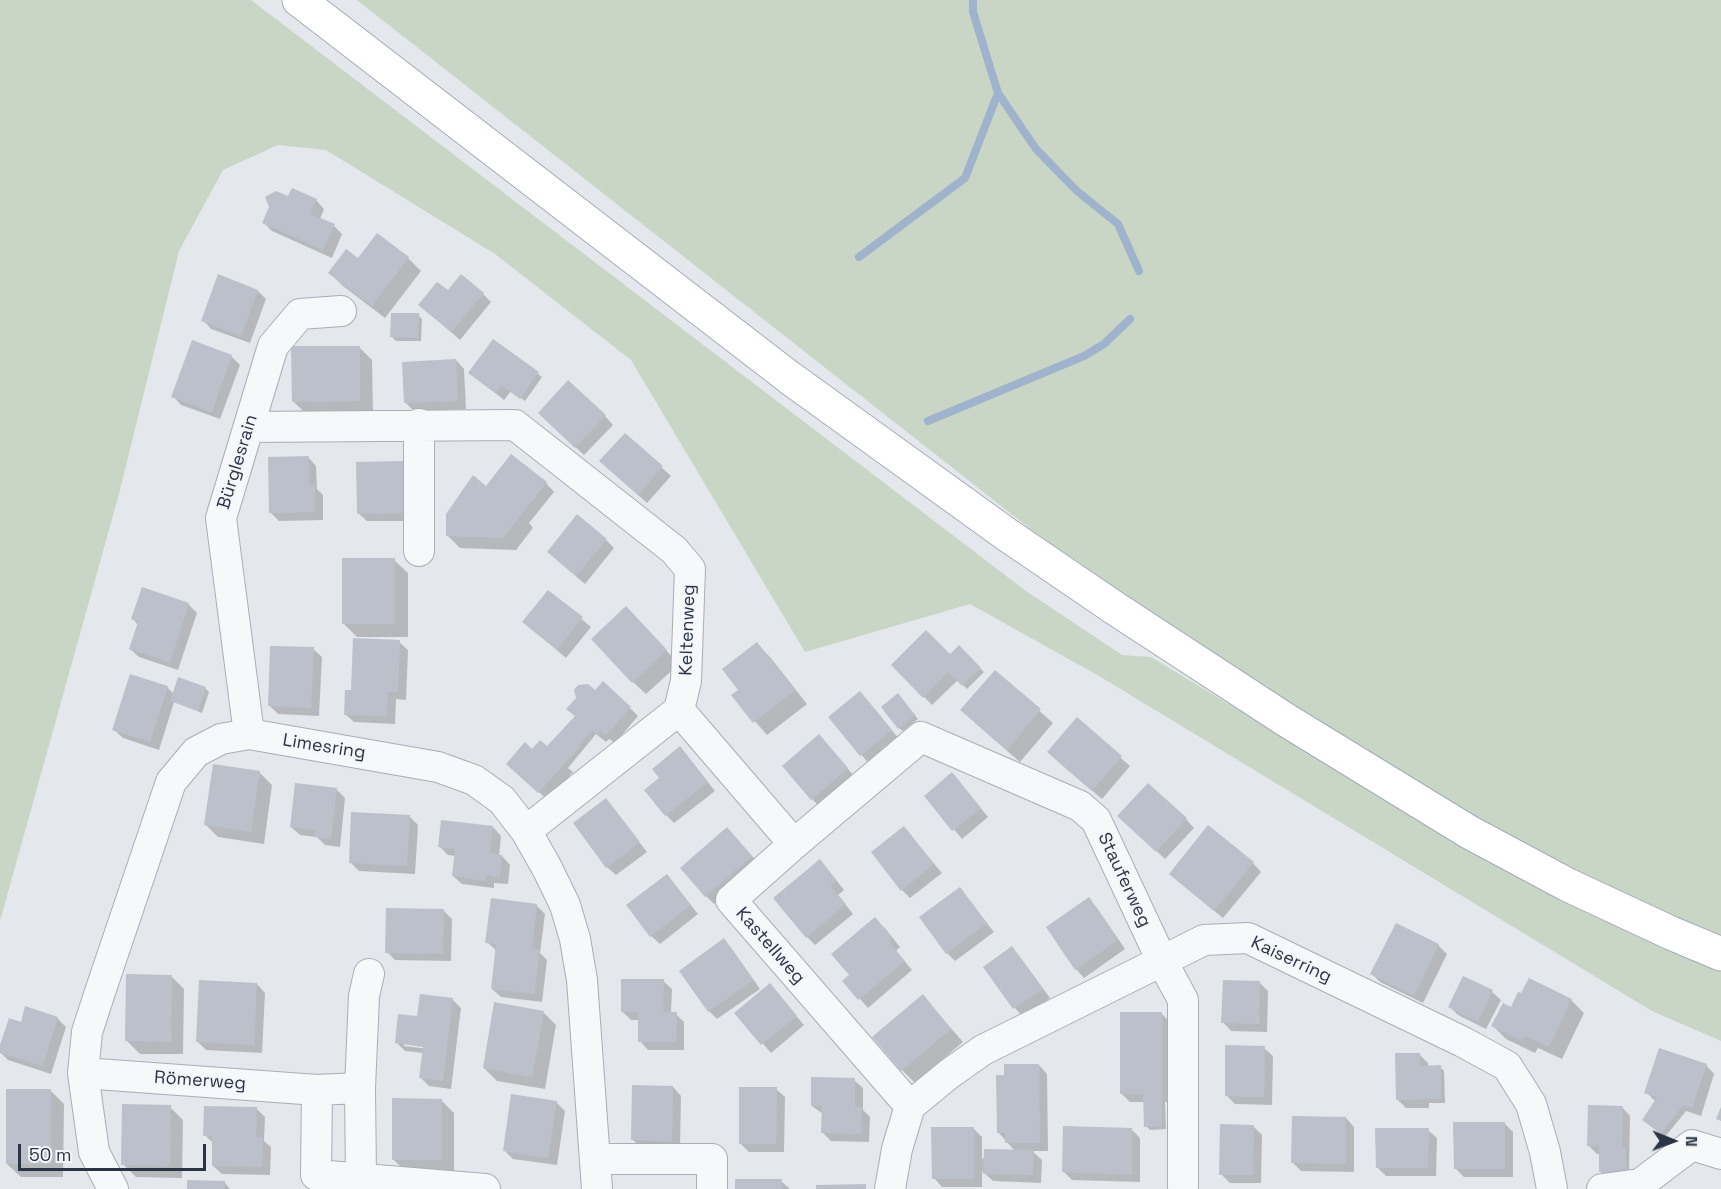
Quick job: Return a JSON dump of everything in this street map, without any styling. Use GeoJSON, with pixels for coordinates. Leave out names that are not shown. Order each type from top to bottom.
{"type":"FeatureCollection","features":[{"type":"Feature","properties":{"kind":"main road"},"geometry":{"type":"LineString","coordinates":[[299,0],[692,304],[889,450],[1116,609],[1286,720],[1469,832],[1568,885],[1721,954]]}},
{"type":"Feature","properties":{"kind":"street","name":"Bürglesrain"},"geometry":{"type":"LineString","coordinates":[[249,734],[221,518],[273,346],[300,314],[341,312]]}},
{"type":"Feature","properties":{"kind":"street"},"geometry":{"type":"LineString","coordinates":[[419,424],[419,551]]}},
{"type":"Feature","properties":{"kind":"street","name":"Keltenweg"},"geometry":{"type":"LineString","coordinates":[[249,427],[515,425],[674,550],[690,569],[686,681],[679,710]]}},
{"type":"Feature","properties":{"kind":"street"},"geometry":{"type":"LineString","coordinates":[[526,831],[679,710],[794,844]]}},
{"type":"Feature","properties":{"kind":"street","name":"Limesring"},"geometry":{"type":"LineString","coordinates":[[113,1189],[94,1152],[83,1072],[87,1032],[171,782],[196,752],[221,739],[249,734],[438,767],[474,780],[502,800],[526,831],[565,905],[575,939],[582,980],[597,1189]]}},
{"type":"Feature","properties":{"kind":"street","name":"Stauferweg"},"geometry":{"type":"LineString","coordinates":[[794,844],[921,737],[1080,806],[1096,820],[1162,961],[1183,1000],[1184,1188]]}},
{"type":"Feature","properties":{"kind":"street","name":"Kastellweg"},"geometry":{"type":"LineString","coordinates":[[794,844],[731,900],[910,1106]]}},
{"type":"Feature","properties":{"kind":"street","name":"Kaiserring"},"geometry":{"type":"LineString","coordinates":[[910,1106],[983,1050],[1204,940],[1248,938],[1463,1042],[1507,1066],[1531,1104],[1545,1152],[1552,1189]]}},
{"type":"Feature","properties":{"kind":"street"},"geometry":{"type":"LineString","coordinates":[[360,1178],[360,1088],[364,996],[369,974]]}},
{"type":"Feature","properties":{"kind":"street","name":"Römerweg"},"geometry":{"type":"LineString","coordinates":[[83,1072],[317,1090],[360,1088]]}},
{"type":"Feature","properties":{"kind":"street"},"geometry":{"type":"LineString","coordinates":[[317,1090],[316,1175],[485,1189]]}},
{"type":"Feature","properties":{"kind":"street"},"geometry":{"type":"LineString","coordinates":[[890,1189],[897,1149],[910,1106]]}},
{"type":"Feature","properties":{"kind":"street"},"geometry":{"type":"LineString","coordinates":[[1602,1189],[1640,1184],[1692,1145],[1721,1154]]}},
{"type":"Feature","properties":{"kind":"street"},"geometry":{"type":"LineString","coordinates":[[595,1159],[712,1159],[712,1189]]}},
{"type":"Feature","properties":{"kind":"green space"},"geometry":{"type":"Polygon","coordinates":[[[0,0],[251,0],[1026,591],[1122,655],[1151,657],[1387,800],[1721,970],[1721,1041],[1652,1011],[1099,676],[970,604],[805,652],[631,360],[495,254],[326,150],[278,145],[223,170],[179,251],[119,494],[0,921],[0,0]]]}},
{"type":"Feature","properties":{"kind":"green space"},"geometry":{"type":"Polygon","coordinates":[[[357,0],[1721,0],[1721,938],[1594,879],[1424,790],[1089,575],[357,0]]]}},
{"type":"Feature","properties":{"kind":"building"},"geometry":{"type":"Polygon","coordinates":[[[292,188],[317,199],[310,214],[335,224],[323,250],[262,223],[269,207],[265,197],[276,191],[288,196],[292,188]]]}},
{"type":"Feature","properties":{"kind":"building"},"geometry":{"type":"Polygon","coordinates":[[[377,233],[409,257],[372,306],[328,273],[346,249],[358,258],[377,233]]]}},
{"type":"Feature","properties":{"kind":"building"},"geometry":{"type":"Polygon","coordinates":[[[218,274],[258,290],[241,336],[201,321],[218,274]]]}},
{"type":"Feature","properties":{"kind":"building"},"geometry":{"type":"Polygon","coordinates":[[[461,274],[484,293],[451,332],[418,305],[437,282],[448,290],[461,274]]]}},
{"type":"Feature","properties":{"kind":"building"},"geometry":{"type":"Polygon","coordinates":[[[391,313],[419,313],[418,338],[390,337],[391,313]]]}},
{"type":"Feature","properties":{"kind":"building"},"geometry":{"type":"Polygon","coordinates":[[[493,339],[539,372],[520,399],[501,385],[495,393],[468,373],[493,339]]]}},
{"type":"Feature","properties":{"kind":"building"},"geometry":{"type":"Polygon","coordinates":[[[192,340],[232,355],[212,412],[171,397],[192,340]]]}},
{"type":"Feature","properties":{"kind":"building"},"geometry":{"type":"Polygon","coordinates":[[[291,346],[360,346],[360,401],[292,402],[291,346]]]}},
{"type":"Feature","properties":{"kind":"building"},"geometry":{"type":"Polygon","coordinates":[[[456,359],[458,401],[404,403],[402,362],[456,359]]]}},
{"type":"Feature","properties":{"kind":"building"},"geometry":{"type":"Polygon","coordinates":[[[568,380],[606,415],[575,448],[538,413],[568,380]]]}},
{"type":"Feature","properties":{"kind":"building"},"geometry":{"type":"Polygon","coordinates":[[[625,433],[663,466],[638,495],[599,461],[625,433]]]}},
{"type":"Feature","properties":{"kind":"building"},"geometry":{"type":"Polygon","coordinates":[[[511,454],[547,482],[503,538],[446,536],[446,514],[473,475],[486,486],[511,454]]]}},
{"type":"Feature","properties":{"kind":"building"},"geometry":{"type":"Polygon","coordinates":[[[309,456],[309,485],[315,485],[315,512],[269,513],[268,457],[309,456]]]}},
{"type":"Feature","properties":{"kind":"building"},"geometry":{"type":"Polygon","coordinates":[[[403,461],[404,513],[357,514],[356,462],[403,461]]]}},
{"type":"Feature","properties":{"kind":"building"},"geometry":{"type":"Polygon","coordinates":[[[577,514],[607,539],[576,576],[547,552],[577,514]]]}},
{"type":"Feature","properties":{"kind":"building"},"geometry":{"type":"Polygon","coordinates":[[[342,558],[395,558],[395,624],[342,624],[342,558]]]}},
{"type":"Feature","properties":{"kind":"building"},"geometry":{"type":"Polygon","coordinates":[[[142,587],[189,603],[170,663],[129,649],[138,622],[131,619],[142,587]]]}},
{"type":"Feature","properties":{"kind":"building"},"geometry":{"type":"Polygon","coordinates":[[[548,590],[583,617],[557,650],[522,622],[548,590]]]}},
{"type":"Feature","properties":{"kind":"building"},"geometry":{"type":"Polygon","coordinates":[[[626,606],[667,650],[632,683],[591,639],[626,606]]]}},
{"type":"Feature","properties":{"kind":"building"},"geometry":{"type":"Polygon","coordinates":[[[926,630],[950,654],[959,645],[981,668],[962,686],[948,672],[923,698],[891,665],[926,630]]]}},
{"type":"Feature","properties":{"kind":"building"},"geometry":{"type":"Polygon","coordinates":[[[353,638],[400,640],[398,692],[388,692],[387,716],[344,715],[345,690],[351,690],[353,638]]]}},
{"type":"Feature","properties":{"kind":"building"},"geometry":{"type":"Polygon","coordinates":[[[757,642],[795,690],[753,723],[731,695],[738,690],[722,669],[757,642]]]}},
{"type":"Feature","properties":{"kind":"building"},"geometry":{"type":"Polygon","coordinates":[[[270,646],[314,647],[311,708],[268,706],[270,646]]]}},
{"type":"Feature","properties":{"kind":"building"},"geometry":{"type":"Polygon","coordinates":[[[995,670],[1041,709],[1007,750],[960,710],[995,670]]]}},
{"type":"Feature","properties":{"kind":"building"},"geometry":{"type":"Polygon","coordinates":[[[130,674],[168,686],[150,742],[112,730],[130,674]]]}},
{"type":"Feature","properties":{"kind":"building"},"geometry":{"type":"Polygon","coordinates":[[[178,677],[206,687],[198,711],[170,701],[178,677]]]}},
{"type":"Feature","properties":{"kind":"building"},"geometry":{"type":"Polygon","coordinates":[[[603,681],[631,707],[606,735],[600,731],[596,735],[592,731],[538,793],[506,764],[525,742],[532,749],[540,740],[547,746],[575,716],[566,709],[576,698],[574,690],[578,685],[588,684],[595,690],[603,681]]]}},
{"type":"Feature","properties":{"kind":"building"},"geometry":{"type":"Polygon","coordinates":[[[860,691],[892,730],[860,756],[828,717],[860,691]]]}},
{"type":"Feature","properties":{"kind":"building"},"geometry":{"type":"Polygon","coordinates":[[[898,693],[915,715],[898,729],[881,707],[898,693]]]}},
{"type":"Feature","properties":{"kind":"building"},"geometry":{"type":"Polygon","coordinates":[[[1077,717],[1122,756],[1092,791],[1047,752],[1077,717]]]}},
{"type":"Feature","properties":{"kind":"building"},"geometry":{"type":"Polygon","coordinates":[[[819,734],[848,768],[811,800],[782,766],[819,734]]]}},
{"type":"Feature","properties":{"kind":"building"},"geometry":{"type":"Polygon","coordinates":[[[680,746],[708,782],[665,816],[644,790],[659,778],[652,769],[680,746]]]}},
{"type":"Feature","properties":{"kind":"building"},"geometry":{"type":"Polygon","coordinates":[[[213,764],[260,771],[251,832],[204,825],[213,764]]]}},
{"type":"Feature","properties":{"kind":"building"},"geometry":{"type":"Polygon","coordinates":[[[952,772],[981,808],[952,831],[924,796],[952,772]]]}},
{"type":"Feature","properties":{"kind":"building"},"geometry":{"type":"Polygon","coordinates":[[[295,783],[337,788],[331,839],[314,837],[315,830],[290,827],[295,783]]]}},
{"type":"Feature","properties":{"kind":"building"},"geometry":{"type":"Polygon","coordinates":[[[1148,783],[1187,818],[1156,852],[1117,816],[1148,783]]]}},
{"type":"Feature","properties":{"kind":"building"},"geometry":{"type":"Polygon","coordinates":[[[606,798],[640,842],[606,868],[573,823],[606,798]]]}},
{"type":"Feature","properties":{"kind":"building"},"geometry":{"type":"Polygon","coordinates":[[[351,812],[410,815],[407,866],[349,863],[351,812]]]}},
{"type":"Feature","properties":{"kind":"building"},"geometry":{"type":"Polygon","coordinates":[[[441,820],[493,826],[490,853],[502,855],[500,877],[486,875],[486,881],[452,876],[455,849],[438,847],[441,820]]]}},
{"type":"Feature","properties":{"kind":"building"},"geometry":{"type":"Polygon","coordinates":[[[1208,825],[1254,862],[1214,911],[1169,874],[1208,825]]]}},
{"type":"Feature","properties":{"kind":"building"},"geometry":{"type":"Polygon","coordinates":[[[904,826],[934,864],[901,891],[871,852],[904,826]]]}},
{"type":"Feature","properties":{"kind":"building"},"geometry":{"type":"Polygon","coordinates":[[[727,827],[752,856],[705,897],[680,868],[727,827]]]}},
{"type":"Feature","properties":{"kind":"building"},"geometry":{"type":"Polygon","coordinates":[[[820,859],[837,881],[830,886],[846,904],[806,938],[773,898],[820,859]]]}},
{"type":"Feature","properties":{"kind":"building"},"geometry":{"type":"Polygon","coordinates":[[[667,874],[691,905],[650,937],[626,905],[667,874]]]}},
{"type":"Feature","properties":{"kind":"building"},"geometry":{"type":"Polygon","coordinates":[[[960,887],[987,923],[946,954],[919,917],[960,887]]]}},
{"type":"Feature","properties":{"kind":"building"},"geometry":{"type":"Polygon","coordinates":[[[1089,897],[1118,940],[1075,970],[1046,927],[1089,897]]]}},
{"type":"Feature","properties":{"kind":"building"},"geometry":{"type":"Polygon","coordinates":[[[491,898],[537,904],[532,948],[540,950],[534,994],[491,989],[496,944],[485,943],[491,898]]]}},
{"type":"Feature","properties":{"kind":"building"},"geometry":{"type":"Polygon","coordinates":[[[386,908],[444,909],[443,954],[385,953],[386,908]]]}},
{"type":"Feature","properties":{"kind":"building"},"geometry":{"type":"Polygon","coordinates":[[[875,917],[893,938],[889,942],[905,961],[858,1000],[842,981],[849,975],[831,954],[875,917]]]}},
{"type":"Feature","properties":{"kind":"building"},"geometry":{"type":"Polygon","coordinates":[[[1396,923],[1439,944],[1414,996],[1370,974],[1396,923]]]}},
{"type":"Feature","properties":{"kind":"building"},"geometry":{"type":"Polygon","coordinates":[[[724,938],[753,980],[708,1012],[679,971],[724,938]]]}},
{"type":"Feature","properties":{"kind":"building"},"geometry":{"type":"Polygon","coordinates":[[[1012,946],[1043,989],[1013,1009],[983,967],[1012,946]]]}},
{"type":"Feature","properties":{"kind":"building"},"geometry":{"type":"Polygon","coordinates":[[[126,974],[172,975],[171,1042],[125,1041],[126,974]]]}},
{"type":"Feature","properties":{"kind":"building"},"geometry":{"type":"Polygon","coordinates":[[[1463,976],[1493,990],[1478,1022],[1448,1007],[1463,976]]]}},
{"type":"Feature","properties":{"kind":"building"},"geometry":{"type":"Polygon","coordinates":[[[1529,978],[1572,999],[1549,1047],[1525,1036],[1522,1041],[1491,1026],[1503,1003],[1511,1007],[1518,992],[1521,993],[1529,978]]]}},
{"type":"Feature","properties":{"kind":"building"},"geometry":{"type":"Polygon","coordinates":[[[621,979],[664,979],[663,1012],[677,1012],[676,1042],[638,1042],[638,1012],[621,1012],[621,979]]]}},
{"type":"Feature","properties":{"kind":"building"},"geometry":{"type":"Polygon","coordinates":[[[199,980],[257,983],[254,1045],[196,1042],[199,980]]]}},
{"type":"Feature","properties":{"kind":"building"},"geometry":{"type":"Polygon","coordinates":[[[1223,980],[1260,981],[1259,1024],[1221,1023],[1223,980]]]}},
{"type":"Feature","properties":{"kind":"building"},"geometry":{"type":"Polygon","coordinates":[[[770,983],[797,1016],[761,1045],[734,1013],[770,983]]]}},
{"type":"Feature","properties":{"kind":"building"},"geometry":{"type":"Polygon","coordinates":[[[420,994],[453,998],[443,1081],[419,1078],[423,1047],[395,1043],[398,1014],[417,1016],[420,994]]]}},
{"type":"Feature","properties":{"kind":"building"},"geometry":{"type":"Polygon","coordinates":[[[923,994],[951,1029],[901,1071],[872,1037],[923,994]]]}},
{"type":"Feature","properties":{"kind":"building"},"geometry":{"type":"Polygon","coordinates":[[[494,1002],[544,1011],[532,1077],[483,1068],[494,1002]]]}},
{"type":"Feature","properties":{"kind":"building"},"geometry":{"type":"Polygon","coordinates":[[[25,1006],[58,1017],[43,1066],[0,1053],[0,1045],[9,1018],[21,1022],[25,1006]]]}},
{"type":"Feature","properties":{"kind":"building"},"geometry":{"type":"Polygon","coordinates":[[[1120,1012],[1162,1012],[1162,1126],[1144,1127],[1143,1094],[1120,1094],[1120,1012]]]}},
{"type":"Feature","properties":{"kind":"building"},"geometry":{"type":"Polygon","coordinates":[[[1225,1045],[1265,1046],[1264,1097],[1225,1096],[1225,1045]]]}},
{"type":"Feature","properties":{"kind":"building"},"geometry":{"type":"Polygon","coordinates":[[[1659,1048],[1707,1064],[1692,1108],[1683,1105],[1661,1134],[1642,1120],[1657,1097],[1644,1093],[1659,1048]]]}},
{"type":"Feature","properties":{"kind":"building"},"geometry":{"type":"Polygon","coordinates":[[[1395,1053],[1420,1053],[1420,1066],[1441,1065],[1441,1099],[1396,1100],[1395,1053]]]}},
{"type":"Feature","properties":{"kind":"building"},"geometry":{"type":"Polygon","coordinates":[[[1004,1064],[1039,1064],[1040,1143],[1005,1143],[1005,1133],[997,1133],[996,1075],[1004,1075],[1004,1064]]]}},
{"type":"Feature","properties":{"kind":"building"},"geometry":{"type":"Polygon","coordinates":[[[811,1077],[855,1078],[855,1107],[862,1107],[861,1134],[821,1133],[822,1106],[811,1106],[811,1077]]]}},
{"type":"Feature","properties":{"kind":"building"},"geometry":{"type":"Polygon","coordinates":[[[632,1085],[673,1086],[672,1141],[631,1140],[632,1085]]]}},
{"type":"Feature","properties":{"kind":"building"},"geometry":{"type":"Polygon","coordinates":[[[739,1087],[777,1087],[776,1144],[739,1144],[739,1087]]]}},
{"type":"Feature","properties":{"kind":"building"},"geometry":{"type":"Polygon","coordinates":[[[6,1089],[51,1089],[51,1164],[6,1164],[6,1089]]]}},
{"type":"Feature","properties":{"kind":"building"},"geometry":{"type":"Polygon","coordinates":[[[511,1094],[557,1101],[548,1158],[503,1151],[511,1094]]]}},
{"type":"Feature","properties":{"kind":"building"},"geometry":{"type":"Polygon","coordinates":[[[392,1098],[442,1099],[442,1160],[392,1160],[392,1098]]]}},
{"type":"Feature","properties":{"kind":"building"},"geometry":{"type":"Polygon","coordinates":[[[122,1104],[171,1105],[170,1166],[121,1165],[122,1104]]]}},
{"type":"Feature","properties":{"kind":"building"},"geometry":{"type":"Polygon","coordinates":[[[1588,1105],[1623,1106],[1622,1147],[1626,1147],[1626,1172],[1599,1172],[1599,1146],[1587,1146],[1588,1105]]]}},
{"type":"Feature","properties":{"kind":"building"},"geometry":{"type":"Polygon","coordinates":[[[204,1106],[257,1107],[256,1137],[263,1137],[262,1167],[212,1166],[212,1136],[203,1136],[204,1106]]]}},
{"type":"Feature","properties":{"kind":"building"},"geometry":{"type":"Polygon","coordinates":[[[1721,1107],[1721,1121],[1716,1119],[1721,1107]]]}},
{"type":"Feature","properties":{"kind":"building"},"geometry":{"type":"Polygon","coordinates":[[[1292,1116],[1346,1117],[1346,1164],[1291,1163],[1292,1116]]]}},
{"type":"Feature","properties":{"kind":"building"},"geometry":{"type":"Polygon","coordinates":[[[1453,1122],[1505,1122],[1505,1169],[1454,1169],[1453,1122]]]}},
{"type":"Feature","properties":{"kind":"building"},"geometry":{"type":"Polygon","coordinates":[[[1220,1124],[1254,1125],[1253,1175],[1219,1175],[1220,1124]]]}},
{"type":"Feature","properties":{"kind":"building"},"geometry":{"type":"Polygon","coordinates":[[[1063,1126],[1132,1128],[1132,1175],[1062,1172],[1063,1126]]]}},
{"type":"Feature","properties":{"kind":"building"},"geometry":{"type":"Polygon","coordinates":[[[931,1127],[974,1127],[974,1179],[932,1179],[931,1127]]]}},
{"type":"Feature","properties":{"kind":"building"},"geometry":{"type":"Polygon","coordinates":[[[1375,1128],[1429,1128],[1428,1168],[1376,1168],[1375,1128]]]}},
{"type":"Feature","properties":{"kind":"building"},"geometry":{"type":"Polygon","coordinates":[[[984,1149],[1034,1150],[1033,1175],[983,1174],[984,1149]]]}},
{"type":"Feature","properties":{"kind":"building"},"geometry":{"type":"Polygon","coordinates":[[[735,1179],[782,1179],[782,1189],[735,1189],[735,1179]]]}},
{"type":"Feature","properties":{"kind":"building"},"geometry":{"type":"Polygon","coordinates":[[[187,1180],[225,1181],[224,1189],[187,1189],[187,1180]]]}},
{"type":"Feature","properties":{"kind":"building"},"geometry":{"type":"Polygon","coordinates":[[[866,1184],[866,1189],[816,1189],[816,1185],[866,1184]]]}},
{"type":"Feature","properties":{"kind":"waterway"},"geometry":{"type":"LineString","coordinates":[[859,257],[965,178],[998,93],[973,12],[973,0]]}},
{"type":"Feature","properties":{"kind":"waterway"},"geometry":{"type":"LineString","coordinates":[[998,93],[1036,149],[1077,191],[1118,224],[1139,271]]}},
{"type":"Feature","properties":{"kind":"waterway"},"geometry":{"type":"LineString","coordinates":[[928,421],[1084,356],[1104,344],[1130,319]]}}]}
